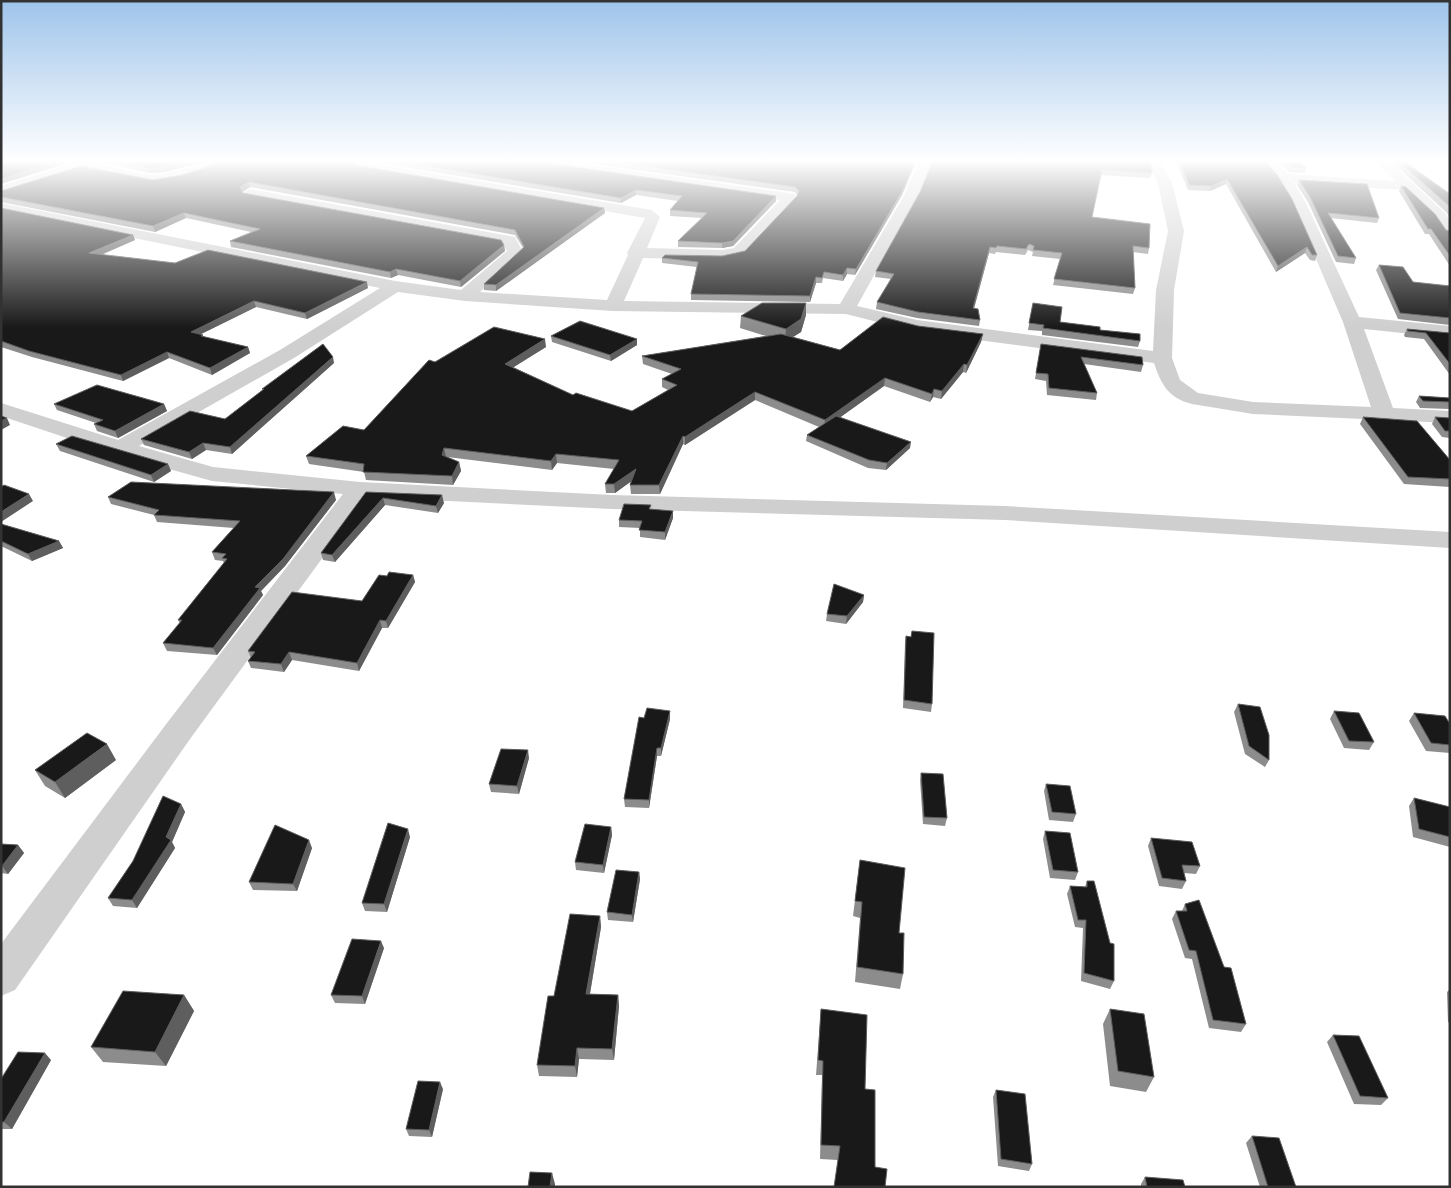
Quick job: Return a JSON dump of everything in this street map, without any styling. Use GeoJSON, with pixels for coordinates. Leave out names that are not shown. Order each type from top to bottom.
{"type":"FeatureCollection","features":[{"type":"Feature","properties":{"kind":"street"},"geometry":{"type":"LineString","coordinates":[[53,217],[395,286],[465,296],[613,306],[846,310],[917,326],[1162,358]]}},
{"type":"Feature","properties":{"kind":"street"},"geometry":{"type":"LineString","coordinates":[[385,217],[509,240],[515,252],[465,296]]}},
{"type":"Feature","properties":{"kind":"street"},"geometry":{"type":"LineString","coordinates":[[613,306],[635,253],[653,217]]}},
{"type":"Feature","properties":{"kind":"street"},"geometry":{"type":"LineString","coordinates":[[635,253],[722,255],[739,252],[771,217]]}},
{"type":"Feature","properties":{"kind":"street"},"geometry":{"type":"LineString","coordinates":[[846,310],[899,217]]}},
{"type":"Feature","properties":{"kind":"street"},"geometry":{"type":"LineString","coordinates":[[1173,217],[1176,231],[1165,290],[1162,358],[1171,383],[1192,398],[1253,408],[1450,417]]}},
{"type":"Feature","properties":{"kind":"street"},"geometry":{"type":"LineString","coordinates":[[1306,217],[1352,322],[1384,414]]}},
{"type":"Feature","properties":{"kind":"street"},"geometry":{"type":"LineString","coordinates":[[1441,217],[1450,230]]}},
{"type":"Feature","properties":{"kind":"street"},"geometry":{"type":"LineString","coordinates":[[120,448],[287,354],[395,286]]}},
{"type":"Feature","properties":{"kind":"street"},"geometry":{"type":"LineString","coordinates":[[1352,322],[1450,332]]}},
{"type":"Feature","properties":{"kind":"street"},"geometry":{"type":"LineString","coordinates":[[1,409],[120,448],[212,474],[360,489],[622,502],[1005,513],[1450,540]]}},
{"type":"Feature","properties":{"kind":"street"},"geometry":{"type":"LineString","coordinates":[[1,977],[94,845],[238,648],[360,489]]}},
{"type":"Feature","properties":{"kind":"building"},"geometry":{"type":"Polygon","coordinates":[[[1,217],[47,217],[133,235],[89,253],[175,263],[208,250],[367,282],[305,313],[254,301],[191,332],[248,347],[210,368],[167,352],[121,375],[29,351],[1,341],[1,217]]]}},
{"type":"Feature","properties":{"kind":"building"},"geometry":{"type":"Polygon","coordinates":[[[108,217],[173,217],[153,226],[108,217]]]}},
{"type":"Feature","properties":{"kind":"building"},"geometry":{"type":"Polygon","coordinates":[[[205,217],[377,217],[501,240],[504,245],[460,281],[396,269],[390,272],[230,241],[260,229],[205,217]]]}},
{"type":"Feature","properties":{"kind":"building"},"geometry":{"type":"Polygon","coordinates":[[[445,217],[591,217],[496,285],[484,284],[524,247],[515,230],[445,217]]]}},
{"type":"Feature","properties":{"kind":"building"},"geometry":{"type":"Polygon","coordinates":[[[702,217],[756,217],[733,241],[722,243],[678,241],[702,217]]]}},
{"type":"Feature","properties":{"kind":"building"},"geometry":{"type":"Polygon","coordinates":[[[777,217],[887,217],[856,269],[847,268],[843,275],[824,272],[822,278],[816,277],[810,296],[691,294],[698,262],[662,258],[665,255],[722,256],[745,251],[777,217]]]}},
{"type":"Feature","properties":{"kind":"building"},"geometry":{"type":"Polygon","coordinates":[[[906,217],[1096,217],[1150,224],[1149,248],[1133,246],[1135,288],[1054,279],[1062,253],[1033,250],[1034,246],[1029,244],[1026,249],[990,247],[973,308],[978,309],[980,320],[918,312],[877,302],[894,274],[876,271],[906,217]]]}},
{"type":"Feature","properties":{"kind":"building"},"geometry":{"type":"Polygon","coordinates":[[[1250,217],[1300,217],[1317,255],[1312,255],[1307,247],[1278,266],[1250,217]]]}},
{"type":"Feature","properties":{"kind":"building"},"geometry":{"type":"Polygon","coordinates":[[[1320,217],[1331,217],[1356,258],[1338,256],[1320,217]]]}},
{"type":"Feature","properties":{"kind":"building"},"geometry":{"type":"Polygon","coordinates":[[[1421,217],[1437,217],[1446,230],[1450,231],[1450,256],[1431,229],[1428,229],[1421,217]]]}},
{"type":"Feature","properties":{"kind":"building"},"geometry":{"type":"Polygon","coordinates":[[[1379,265],[1403,267],[1413,282],[1450,286],[1450,318],[1400,313],[1379,265]]]}},
{"type":"Feature","properties":{"kind":"building"},"geometry":{"type":"Polygon","coordinates":[[[762,303],[806,303],[801,319],[786,329],[741,316],[762,303]]]}},
{"type":"Feature","properties":{"kind":"building"},"geometry":{"type":"Polygon","coordinates":[[[1033,303],[1062,307],[1060,322],[1100,327],[1100,330],[1140,334],[1140,341],[1043,328],[1044,325],[1029,323],[1033,303]]]}},
{"type":"Feature","properties":{"kind":"building"},"geometry":{"type":"Polygon","coordinates":[[[883,317],[918,326],[983,334],[967,365],[964,364],[942,391],[934,389],[932,394],[885,378],[825,420],[755,392],[685,437],[683,436],[659,485],[630,485],[636,469],[614,484],[605,484],[619,460],[556,454],[551,461],[444,448],[442,455],[459,462],[452,476],[363,472],[364,464],[306,456],[343,426],[364,430],[429,360],[435,362],[494,327],[545,339],[505,364],[573,395],[576,393],[632,411],[677,385],[662,379],[681,369],[642,356],[781,334],[840,350],[883,317]]]}},
{"type":"Feature","properties":{"kind":"building"},"geometry":{"type":"Polygon","coordinates":[[[580,321],[637,339],[610,355],[551,336],[580,321]]]}},
{"type":"Feature","properties":{"kind":"building"},"geometry":{"type":"Polygon","coordinates":[[[1407,329],[1450,333],[1450,364],[1426,333],[1408,331],[1407,329]]]}},
{"type":"Feature","properties":{"kind":"building"},"geometry":{"type":"Polygon","coordinates":[[[323,344],[333,357],[230,447],[203,443],[189,452],[141,439],[190,411],[225,419],[323,344]]]}},
{"type":"Feature","properties":{"kind":"building"},"geometry":{"type":"Polygon","coordinates":[[[1041,344],[1142,357],[1143,365],[1081,357],[1097,393],[1049,388],[1048,374],[1036,373],[1041,344]]]}},
{"type":"Feature","properties":{"kind":"building"},"geometry":{"type":"Polygon","coordinates":[[[97,385],[164,404],[115,431],[94,424],[103,420],[54,404],[97,385]]]}},
{"type":"Feature","properties":{"kind":"building"},"geometry":{"type":"Polygon","coordinates":[[[1419,396],[1450,398],[1450,402],[1423,401],[1419,396]]]}},
{"type":"Feature","properties":{"kind":"building"},"geometry":{"type":"Polygon","coordinates":[[[836,416],[911,442],[887,463],[869,460],[807,435],[836,416]]]}},
{"type":"Feature","properties":{"kind":"building"},"geometry":{"type":"Polygon","coordinates":[[[1363,417],[1417,421],[1450,460],[1450,479],[1408,477],[1363,417]]]}},
{"type":"Feature","properties":{"kind":"building"},"geometry":{"type":"Polygon","coordinates":[[[1435,417],[1450,418],[1450,431],[1445,431],[1435,417]]]}},
{"type":"Feature","properties":{"kind":"building"},"geometry":{"type":"Polygon","coordinates":[[[72,436],[168,464],[151,475],[56,444],[72,436]]]}},
{"type":"Feature","properties":{"kind":"building"},"geometry":{"type":"Polygon","coordinates":[[[131,482],[334,492],[283,559],[255,587],[260,588],[213,648],[163,643],[182,620],[178,620],[227,559],[222,558],[226,554],[212,552],[240,521],[154,515],[159,510],[108,497],[131,482]]]}},
{"type":"Feature","properties":{"kind":"building"},"geometry":{"type":"Polygon","coordinates":[[[4,485],[29,494],[1,512],[1,487],[4,485]]]}},
{"type":"Feature","properties":{"kind":"building"},"geometry":{"type":"Polygon","coordinates":[[[366,492],[442,495],[436,506],[383,498],[332,555],[321,553],[366,492]]]}},
{"type":"Feature","properties":{"kind":"building"},"geometry":{"type":"Polygon","coordinates":[[[624,504],[651,505],[649,509],[673,511],[665,532],[639,530],[642,521],[619,520],[624,504]]]}},
{"type":"Feature","properties":{"kind":"building"},"geometry":{"type":"Polygon","coordinates":[[[1,524],[59,541],[28,554],[1,541],[1,524]]]}},
{"type":"Feature","properties":{"kind":"building"},"geometry":{"type":"Polygon","coordinates":[[[389,572],[413,575],[386,621],[380,620],[357,663],[289,652],[281,664],[248,661],[255,652],[248,651],[292,592],[362,601],[379,575],[387,576],[389,572]]]}},
{"type":"Feature","properties":{"kind":"building"},"geometry":{"type":"Polygon","coordinates":[[[834,584],[864,595],[847,616],[827,614],[834,584]]]}},
{"type":"Feature","properties":{"kind":"building"},"geometry":{"type":"Polygon","coordinates":[[[912,631],[934,633],[932,704],[904,700],[906,636],[911,637],[912,631]]]}},
{"type":"Feature","properties":{"kind":"building"},"geometry":{"type":"Polygon","coordinates":[[[1238,704],[1260,707],[1269,735],[1269,760],[1249,746],[1238,704]]]}},
{"type":"Feature","properties":{"kind":"building"},"geometry":{"type":"Polygon","coordinates":[[[647,708],[670,711],[661,748],[657,748],[649,800],[624,799],[639,717],[644,718],[647,708]]]}},
{"type":"Feature","properties":{"kind":"building"},"geometry":{"type":"Polygon","coordinates":[[[1334,711],[1359,713],[1374,742],[1349,741],[1334,711]]]}},
{"type":"Feature","properties":{"kind":"building"},"geometry":{"type":"Polygon","coordinates":[[[1414,713],[1445,716],[1450,724],[1450,745],[1431,743],[1414,713]]]}},
{"type":"Feature","properties":{"kind":"building"},"geometry":{"type":"Polygon","coordinates":[[[87,733],[107,744],[55,782],[35,770],[87,733]]]}},
{"type":"Feature","properties":{"kind":"building"},"geometry":{"type":"Polygon","coordinates":[[[501,749],[528,750],[517,786],[489,784],[501,749]]]}},
{"type":"Feature","properties":{"kind":"building"},"geometry":{"type":"Polygon","coordinates":[[[921,773],[943,774],[947,818],[924,817],[921,773]]]}},
{"type":"Feature","properties":{"kind":"building"},"geometry":{"type":"Polygon","coordinates":[[[1046,784],[1070,786],[1076,814],[1052,812],[1046,784]]]}},
{"type":"Feature","properties":{"kind":"building"},"geometry":{"type":"Polygon","coordinates":[[[163,796],[181,804],[166,837],[171,840],[132,900],[108,898],[133,861],[163,796]]]}},
{"type":"Feature","properties":{"kind":"building"},"geometry":{"type":"Polygon","coordinates":[[[1414,798],[1450,807],[1450,837],[1419,829],[1414,798]]]}},
{"type":"Feature","properties":{"kind":"building"},"geometry":{"type":"Polygon","coordinates":[[[388,823],[408,829],[384,904],[362,903],[388,823]]]}},
{"type":"Feature","properties":{"kind":"building"},"geometry":{"type":"Polygon","coordinates":[[[585,824],[611,827],[603,865],[575,862],[585,824]]]}},
{"type":"Feature","properties":{"kind":"building"},"geometry":{"type":"Polygon","coordinates":[[[275,825],[309,840],[293,884],[249,882],[275,825]]]}},
{"type":"Feature","properties":{"kind":"building"},"geometry":{"type":"Polygon","coordinates":[[[1045,831],[1070,833],[1078,872],[1053,870],[1045,831]]]}},
{"type":"Feature","properties":{"kind":"building"},"geometry":{"type":"Polygon","coordinates":[[[1151,838],[1192,842],[1200,866],[1182,865],[1186,881],[1162,878],[1151,838]]]}},
{"type":"Feature","properties":{"kind":"building"},"geometry":{"type":"Polygon","coordinates":[[[1,844],[18,845],[2,866],[1,866],[1,844]]]}},
{"type":"Feature","properties":{"kind":"building"},"geometry":{"type":"Polygon","coordinates":[[[860,860],[905,868],[899,933],[904,933],[903,974],[857,967],[862,902],[855,901],[860,860]]]}},
{"type":"Feature","properties":{"kind":"building"},"geometry":{"type":"Polygon","coordinates":[[[616,870],[639,872],[632,915],[607,912],[616,870]]]}},
{"type":"Feature","properties":{"kind":"building"},"geometry":{"type":"Polygon","coordinates":[[[1087,881],[1094,881],[1110,943],[1114,944],[1114,981],[1084,973],[1086,920],[1078,920],[1070,886],[1087,887],[1087,881]]]}},
{"type":"Feature","properties":{"kind":"building"},"geometry":{"type":"Polygon","coordinates":[[[1199,900],[1224,967],[1231,968],[1246,1024],[1213,1020],[1196,951],[1189,950],[1176,911],[1187,911],[1185,904],[1199,900]]]}},
{"type":"Feature","properties":{"kind":"building"},"geometry":{"type":"Polygon","coordinates":[[[570,914],[600,916],[586,994],[618,995],[612,1049],[577,1048],[575,1066],[537,1065],[548,996],[554,996],[570,914]]]}},
{"type":"Feature","properties":{"kind":"building"},"geometry":{"type":"Polygon","coordinates":[[[352,939],[381,941],[362,996],[331,995],[352,939]]]}},
{"type":"Feature","properties":{"kind":"building"},"geometry":{"type":"Polygon","coordinates":[[[123,991],[184,995],[155,1052],[91,1047],[123,991]]]}},
{"type":"Feature","properties":{"kind":"building"},"geometry":{"type":"Polygon","coordinates":[[[821,1009],[867,1015],[865,1089],[875,1090],[875,1167],[887,1169],[885,1187],[834,1187],[840,1146],[821,1145],[823,1061],[818,1060],[821,1009]]]}},
{"type":"Feature","properties":{"kind":"building"},"geometry":{"type":"Polygon","coordinates":[[[1110,1009],[1144,1014],[1154,1077],[1118,1071],[1110,1009]]]}},
{"type":"Feature","properties":{"kind":"building"},"geometry":{"type":"Polygon","coordinates":[[[1333,1035],[1359,1036],[1388,1098],[1360,1096],[1333,1035]]]}},
{"type":"Feature","properties":{"kind":"building"},"geometry":{"type":"Polygon","coordinates":[[[18,1052],[45,1053],[4,1122],[1,1122],[1,1079],[18,1052]]]}},
{"type":"Feature","properties":{"kind":"building"},"geometry":{"type":"Polygon","coordinates":[[[418,1081],[440,1082],[429,1130],[406,1129],[418,1081]]]}},
{"type":"Feature","properties":{"kind":"building"},"geometry":{"type":"Polygon","coordinates":[[[996,1090],[1025,1094],[1032,1164],[1001,1159],[996,1090]]]}},
{"type":"Feature","properties":{"kind":"building"},"geometry":{"type":"Polygon","coordinates":[[[1252,1136],[1279,1138],[1296,1187],[1268,1187],[1252,1136]]]}},
{"type":"Feature","properties":{"kind":"building"},"geometry":{"type":"Polygon","coordinates":[[[530,1172],[552,1173],[550,1187],[528,1187],[530,1172]]]}},
{"type":"Feature","properties":{"kind":"building"},"geometry":{"type":"Polygon","coordinates":[[[1145,1177],[1183,1180],[1185,1187],[1147,1187],[1145,1177]]]}}]}
